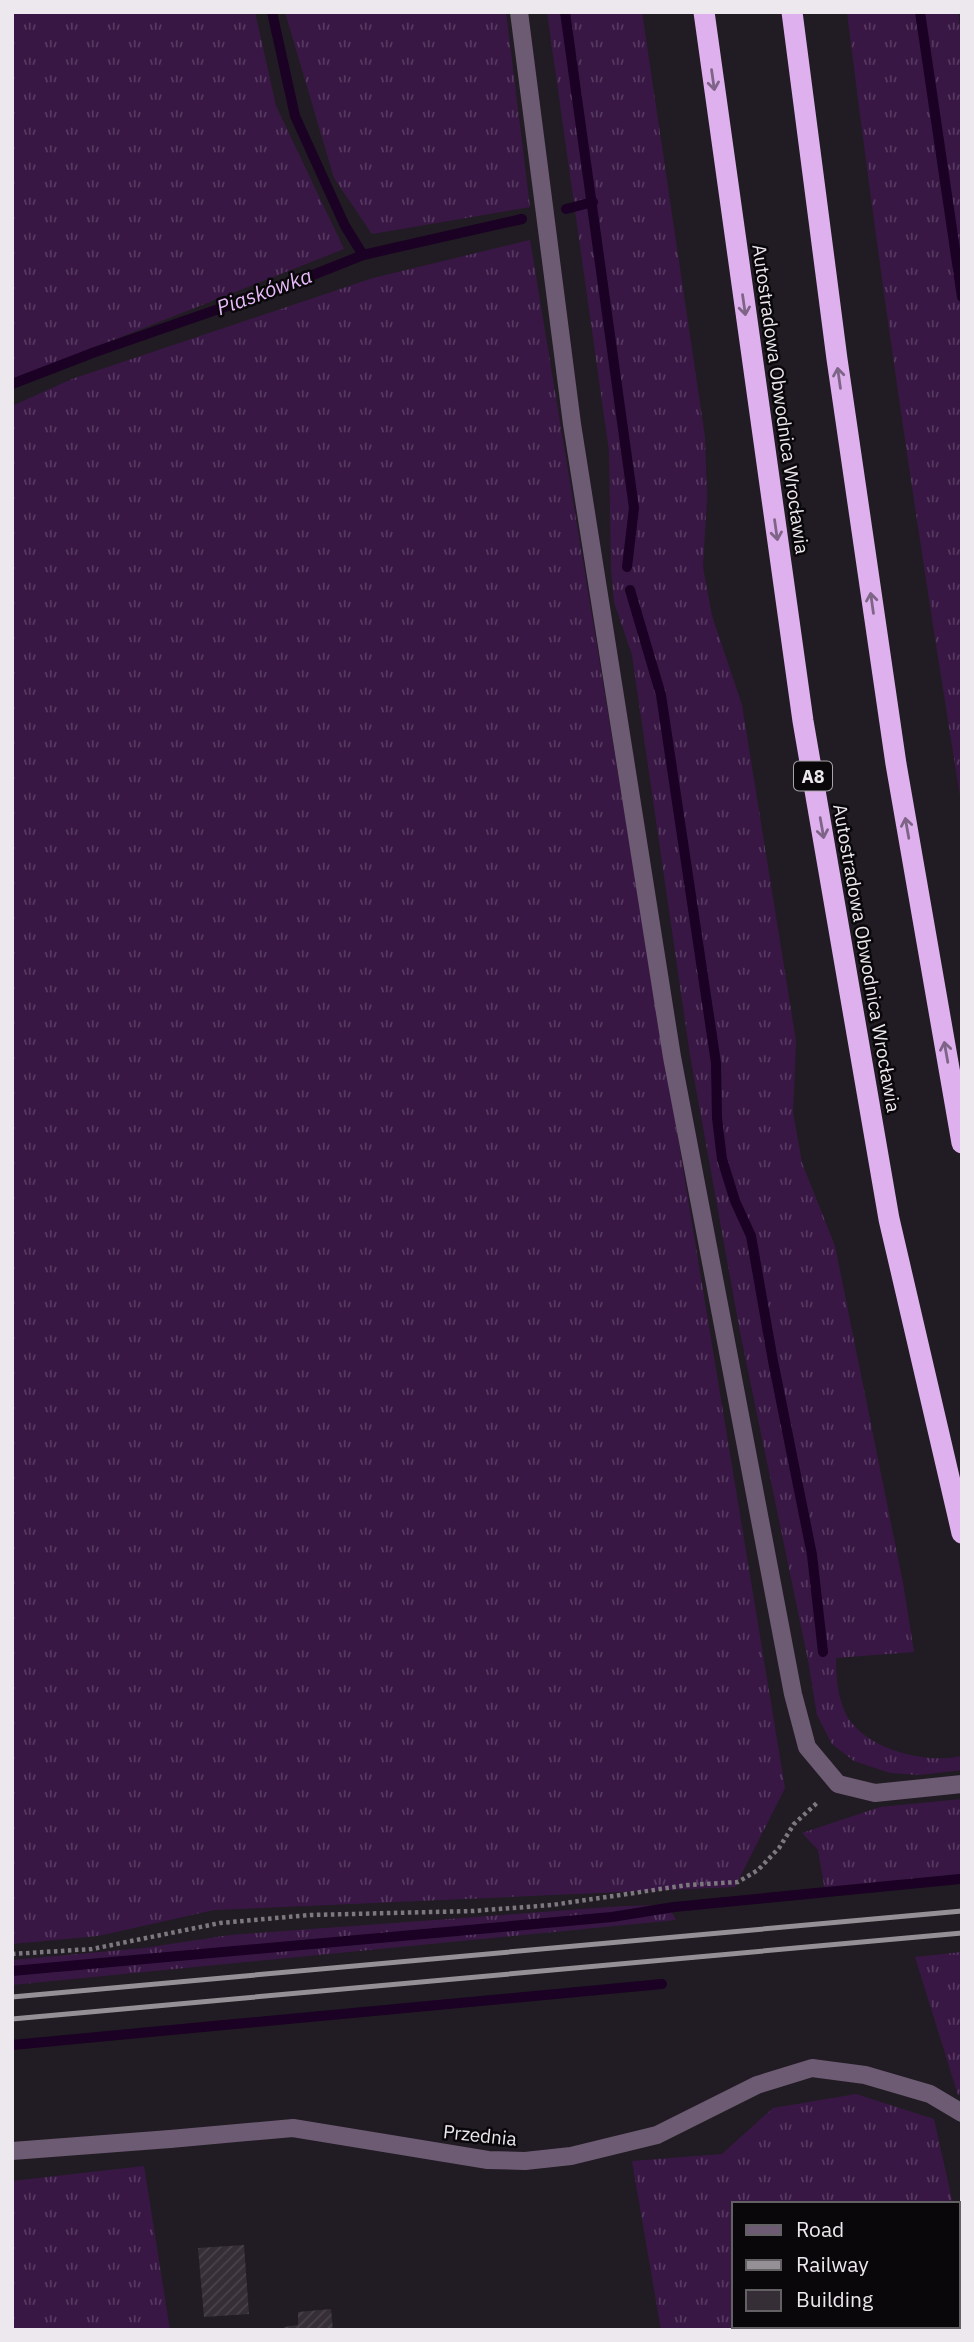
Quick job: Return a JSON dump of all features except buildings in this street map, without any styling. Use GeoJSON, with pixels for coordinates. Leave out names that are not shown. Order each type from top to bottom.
{"type":"FeatureCollection","features":[{"type":"Feature","properties":{"kind":"highway","name":"Autostradowa Obwodnica Wrocławia"},"geometry":{"type":"LineString","coordinates":[[704,12],[805,735],[889,1219],[962,1532]]}},
{"type":"Feature","properties":{"kind":"highway"},"geometry":{"type":"LineString","coordinates":[[792,12],[836,359],[896,764],[962,1143]]}},
{"type":"Feature","properties":{"kind":"street"},"geometry":{"type":"LineString","coordinates":[[519,12],[572,424],[675,1071],[793,1694],[807,1747],[838,1784],[875,1793],[962,1784]]}},
{"type":"Feature","properties":{"kind":"street","name":"Przednia"},"geometry":{"type":"LineString","coordinates":[[12,2151],[293,2128],[488,2160],[525,2161],[570,2156],[657,2135],[757,2085],[812,2068],[865,2075],[930,2094],[962,2113]]}},
{"type":"Feature","properties":{"kind":"path"},"geometry":{"type":"LineString","coordinates":[[12,1954],[92,1949],[220,1923],[310,1915],[473,1912],[539,1906],[688,1885],[738,1882],[758,1870],[779,1848],[794,1824],[838,1784]]}},
{"type":"Feature","properties":{"kind":"green space"},"geometry":{"type":"Polygon","coordinates":[[[12,12],[255,12],[276,106],[344,249],[12,380],[12,12]]]}},
{"type":"Feature","properties":{"kind":"green space"},"geometry":{"type":"Polygon","coordinates":[[[285,12],[506,12],[530,207],[372,234],[334,178],[285,12]]]}},
{"type":"Feature","properties":{"kind":"green space"},"geometry":{"type":"Polygon","coordinates":[[[547,12],[642,12],[705,437],[707,498],[703,567],[712,616],[742,705],[796,1041],[793,1112],[802,1163],[835,1246],[903,1583],[914,1652],[836,1658],[841,1700],[851,1722],[873,1741],[902,1753],[918,1756],[962,1756],[962,1770],[919,1775],[890,1773],[854,1761],[832,1744],[817,1715],[740,1332],[690,1055],[632,655],[614,602],[609,451],[547,12]]]}},
{"type":"Feature","properties":{"kind":"green space"},"geometry":{"type":"Polygon","coordinates":[[[847,12],[958,12],[962,45],[962,808],[901,410],[847,12]]]}},
{"type":"Feature","properties":{"kind":"green space"},"geometry":{"type":"Polygon","coordinates":[[[530,240],[785,1788],[735,1887],[214,1910],[98,1936],[12,1944],[12,406],[72,379],[373,278],[530,240]]]}},
{"type":"Feature","properties":{"kind":"green space"},"geometry":{"type":"Polygon","coordinates":[[[962,1799],[962,1879],[825,1891],[818,1850],[802,1833],[880,1807],[962,1799]]]}},
{"type":"Feature","properties":{"kind":"green space"},"geometry":{"type":"Polygon","coordinates":[[[668,1905],[676,1920],[12,1985],[12,1960],[144,1948],[230,1935],[668,1905]]]}},
{"type":"Feature","properties":{"kind":"green space"},"geometry":{"type":"Polygon","coordinates":[[[962,1952],[962,2094],[958,2095],[915,1957],[962,1952]]]}},
{"type":"Feature","properties":{"kind":"green space"},"geometry":{"type":"Polygon","coordinates":[[[856,2094],[934,2119],[953,2202],[732,2202],[732,2328],[960,2328],[960,2233],[962,2330],[661,2330],[632,2161],[722,2154],[773,2108],[856,2094]]]}},
{"type":"Feature","properties":{"kind":"green space"},"geometry":{"type":"Polygon","coordinates":[[[144,2166],[170,2330],[12,2330],[12,2181],[144,2166]]]}},
{"type":"Feature","properties":{"kind":"waterway"},"geometry":{"type":"LineString","coordinates":[[272,12],[295,116],[345,226],[363,255]]}},
{"type":"Feature","properties":{"kind":"waterway"},"geometry":{"type":"LineString","coordinates":[[565,12],[634,508],[627,567]]}},
{"type":"Feature","properties":{"kind":"waterway"},"geometry":{"type":"LineString","coordinates":[[920,12],[962,297]]}},
{"type":"Feature","properties":{"kind":"waterway","name":"Piaskówka"},"geometry":{"type":"LineString","coordinates":[[566,209],[593,202]]}},
{"type":"Feature","properties":{"kind":"waterway","name":"Piaskówka"},"geometry":{"type":"LineString","coordinates":[[12,384],[285,286],[363,255],[522,219]]}},
{"type":"Feature","properties":{"kind":"waterway"},"geometry":{"type":"LineString","coordinates":[[630,590],[661,695],[716,1063],[717,1118],[722,1159],[735,1201],[751,1236],[812,1555],[823,1652]]}},
{"type":"Feature","properties":{"kind":"waterway"},"geometry":{"type":"LineString","coordinates":[[12,1971],[612,1917],[674,1907],[960,1879]]}},
{"type":"Feature","properties":{"kind":"waterway"},"geometry":{"type":"LineString","coordinates":[[12,2045],[662,1984]]}},
{"type":"Feature","properties":{"kind":"railway"},"geometry":{"type":"LineString","coordinates":[[12,1997],[962,1911]]}},
{"type":"Feature","properties":{"kind":"railway"},"geometry":{"type":"LineString","coordinates":[[12,2019],[962,1933]]}}]}
